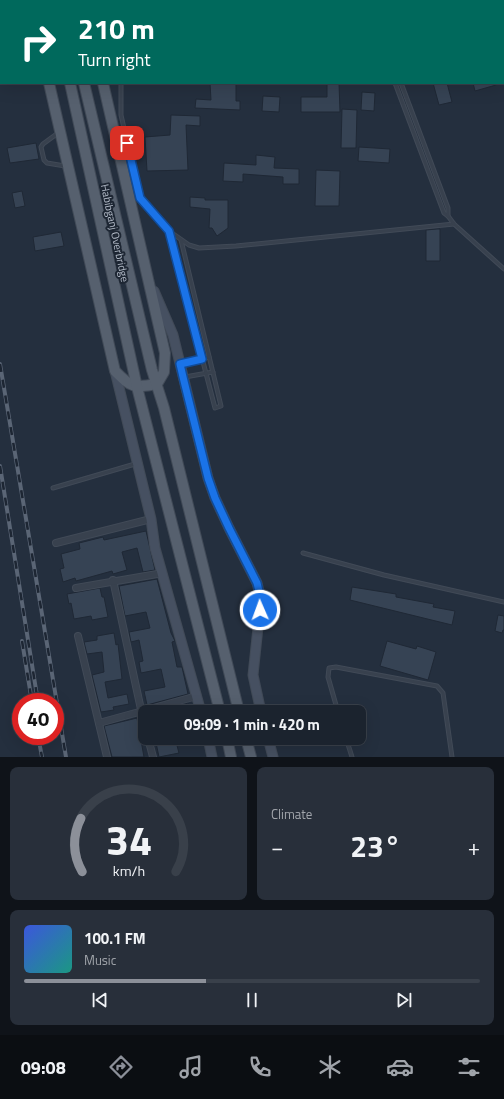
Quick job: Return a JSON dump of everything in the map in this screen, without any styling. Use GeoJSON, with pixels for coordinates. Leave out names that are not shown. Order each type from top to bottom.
{"type":"FeatureCollection","features":[{"type":"Feature","properties":{"kind":"main road"},"geometry":{"type":"LineString","coordinates":[[49,84],[67,167],[115,371],[124,380],[137,387],[157,384],[164,372],[165,352],[103,84]]}},
{"type":"Feature","properties":{"kind":"main road","name":"Habibganj Overbridge"},"geometry":{"type":"LineString","coordinates":[[70,84],[137,387],[218,705]]}},
{"type":"Feature","properties":{"kind":"main road","name":"Habibganj Overbridge"},"geometry":{"type":"LineString","coordinates":[[84,84],[152,370],[157,384],[237,705]]}},
{"type":"Feature","properties":{"kind":"main road"},"geometry":{"type":"LineString","coordinates":[[228,745],[231,757]]}},
{"type":"Feature","properties":{"kind":"main road"},"geometry":{"type":"LineString","coordinates":[[248,745],[251,757]]}},
{"type":"Feature","properties":{"kind":"street"},"geometry":{"type":"LineString","coordinates":[[149,279],[173,335],[208,478],[215,498],[257,583],[261,599],[253,675],[259,705]]}},
{"type":"Feature","properties":{"kind":"street"},"geometry":{"type":"LineString","coordinates":[[115,371],[151,519],[154,543],[199,705]]}},
{"type":"Feature","properties":{"kind":"street"},"geometry":{"type":"LineString","coordinates":[[56,543],[151,519]]}},
{"type":"Feature","properties":{"kind":"street"},"geometry":{"type":"LineString","coordinates":[[76,588],[113,580],[163,573]]}},
{"type":"Feature","properties":{"kind":"street"},"geometry":{"type":"LineString","coordinates":[[113,580],[140,705]]}},
{"type":"Feature","properties":{"kind":"street"},"geometry":{"type":"LineString","coordinates":[[78,636],[107,757]]}},
{"type":"Feature","properties":{"kind":"street"},"geometry":{"type":"LineString","coordinates":[[166,705],[197,696]]}},
{"type":"Feature","properties":{"kind":"street"},"geometry":{"type":"LineString","coordinates":[[99,723],[138,713]]}},
{"type":"Feature","properties":{"kind":"street"},"geometry":{"type":"LineString","coordinates":[[150,745],[153,757]]}},
{"type":"Feature","properties":{"kind":"street"},"geometry":{"type":"LineString","coordinates":[[209,745],[212,757]]}},
{"type":"Feature","properties":{"kind":"street"},"geometry":{"type":"LineString","coordinates":[[270,745],[273,757]]}},
{"type":"Feature","properties":{"kind":"lane"},"geometry":{"type":"LineString","coordinates":[[120,84],[121,115],[140,198],[169,231],[189,245],[199,248],[236,246],[454,224]]}},
{"type":"Feature","properties":{"kind":"lane"},"geometry":{"type":"LineString","coordinates":[[395,84],[444,213],[454,224],[504,269]]}},
{"type":"Feature","properties":{"kind":"lane"},"geometry":{"type":"LineString","coordinates":[[401,84],[448,208],[448,216]]}},
{"type":"Feature","properties":{"kind":"lane"},"geometry":{"type":"LineString","coordinates":[[59,132],[41,147],[44,160],[47,163],[67,167]]}},
{"type":"Feature","properties":{"kind":"lane"},"geometry":{"type":"LineString","coordinates":[[169,231],[215,408],[221,406],[181,240]]}},
{"type":"Feature","properties":{"kind":"lane"},"geometry":{"type":"LineString","coordinates":[[180,364],[209,357]]}},
{"type":"Feature","properties":{"kind":"lane"},"geometry":{"type":"LineString","coordinates":[[183,377],[213,372]]}},
{"type":"Feature","properties":{"kind":"lane"},"geometry":{"type":"LineString","coordinates":[[52,488],[138,464]]}},
{"type":"Feature","properties":{"kind":"lane"},"geometry":{"type":"LineString","coordinates":[[303,553],[384,575],[504,602]]}},
{"type":"Feature","properties":{"kind":"lane"},"geometry":{"type":"LineString","coordinates":[[336,705],[328,677],[329,668],[336,667],[437,686],[443,693],[452,757]]}},
{"type":"Feature","properties":{"kind":"lane"},"geometry":{"type":"LineString","coordinates":[[348,745],[352,757]]}},
{"type":"Feature","properties":{"kind":"building"},"geometry":{"type":"Polygon","coordinates":[[[210,84],[236,84],[236,101],[240,101],[240,110],[195,108],[196,99],[211,100],[210,84]]]}},
{"type":"Feature","properties":{"kind":"building"},"geometry":{"type":"Polygon","coordinates":[[[327,84],[339,84],[340,112],[301,112],[301,97],[327,97],[327,84]]]}},
{"type":"Feature","properties":{"kind":"building"},"geometry":{"type":"Polygon","coordinates":[[[433,84],[447,84],[452,102],[439,105],[433,84]]]}},
{"type":"Feature","properties":{"kind":"building"},"geometry":{"type":"Polygon","coordinates":[[[473,84],[496,84],[496,85],[475,91],[473,84]]]}},
{"type":"Feature","properties":{"kind":"building"},"geometry":{"type":"Polygon","coordinates":[[[362,92],[375,93],[374,111],[361,110],[362,92]]]}},
{"type":"Feature","properties":{"kind":"building"},"geometry":{"type":"Polygon","coordinates":[[[263,96],[280,97],[279,112],[262,111],[263,96]]]}},
{"type":"Feature","properties":{"kind":"building"},"geometry":{"type":"Polygon","coordinates":[[[342,109],[357,110],[356,148],[341,148],[342,109]]]}},
{"type":"Feature","properties":{"kind":"building"},"geometry":{"type":"Polygon","coordinates":[[[171,115],[200,116],[200,126],[186,125],[188,170],[147,171],[145,137],[170,135],[171,115]]]}},
{"type":"Feature","properties":{"kind":"building"},"geometry":{"type":"Polygon","coordinates":[[[36,143],[39,159],[10,163],[7,148],[36,143]]]}},
{"type":"Feature","properties":{"kind":"building"},"geometry":{"type":"Polygon","coordinates":[[[359,147],[390,149],[389,163],[358,161],[359,147]]]}},
{"type":"Feature","properties":{"kind":"building"},"geometry":{"type":"Polygon","coordinates":[[[256,155],[275,157],[274,168],[299,169],[299,184],[283,184],[283,177],[243,174],[243,182],[223,181],[224,163],[256,165],[256,155]]]}},
{"type":"Feature","properties":{"kind":"building"},"geometry":{"type":"Polygon","coordinates":[[[316,170],[340,171],[339,206],[315,206],[316,170]]]}},
{"type":"Feature","properties":{"kind":"building"},"geometry":{"type":"Polygon","coordinates":[[[22,191],[25,206],[15,208],[12,193],[22,191]]]}},
{"type":"Feature","properties":{"kind":"building"},"geometry":{"type":"Polygon","coordinates":[[[190,197],[205,198],[205,200],[228,200],[228,228],[217,236],[212,228],[209,228],[210,209],[190,207],[190,197]]]}},
{"type":"Feature","properties":{"kind":"building"},"geometry":{"type":"Polygon","coordinates":[[[440,229],[440,261],[426,261],[426,230],[440,229]]]}},
{"type":"Feature","properties":{"kind":"building"},"geometry":{"type":"Polygon","coordinates":[[[61,232],[64,246],[35,251],[33,237],[61,232]]]}},
{"type":"Feature","properties":{"kind":"building"},"geometry":{"type":"Polygon","coordinates":[[[146,531],[155,570],[143,572],[137,548],[122,552],[127,570],[113,574],[112,571],[76,581],[75,578],[63,582],[60,569],[64,568],[61,554],[80,549],[79,543],[103,537],[104,540],[146,531]]]}},
{"type":"Feature","properties":{"kind":"building"},"geometry":{"type":"Polygon","coordinates":[[[157,579],[171,633],[175,641],[172,642],[177,667],[182,667],[188,694],[147,705],[144,691],[165,687],[161,669],[141,673],[139,662],[143,661],[139,640],[131,642],[129,632],[150,628],[146,612],[125,616],[119,586],[157,579]]]}},
{"type":"Feature","properties":{"kind":"building"},"geometry":{"type":"Polygon","coordinates":[[[352,587],[396,594],[396,597],[434,604],[433,607],[455,611],[452,625],[350,600],[352,587]]]}},
{"type":"Feature","properties":{"kind":"building"},"geometry":{"type":"Polygon","coordinates":[[[100,588],[102,597],[104,597],[108,617],[92,620],[91,616],[74,619],[71,603],[69,604],[67,594],[100,588]]]}},
{"type":"Feature","properties":{"kind":"building"},"geometry":{"type":"Polygon","coordinates":[[[498,615],[504,616],[504,630],[502,633],[495,631],[498,615]]]}},
{"type":"Feature","properties":{"kind":"building"},"geometry":{"type":"Polygon","coordinates":[[[114,633],[116,645],[118,644],[122,679],[105,682],[108,698],[127,694],[129,704],[113,707],[114,710],[101,712],[92,675],[104,672],[102,652],[87,654],[84,642],[97,640],[97,636],[114,633]]]}},
{"type":"Feature","properties":{"kind":"building"},"geometry":{"type":"Polygon","coordinates":[[[387,641],[416,649],[417,646],[436,652],[428,680],[380,666],[387,641]]]}},
{"type":"Feature","properties":{"kind":"building"},"geometry":{"type":"Polygon","coordinates":[[[137,718],[138,745],[142,745],[144,757],[112,757],[104,726],[137,718]]]}},
{"type":"Feature","properties":{"kind":"building"},"geometry":{"type":"Polygon","coordinates":[[[156,745],[177,745],[179,753],[159,757],[156,745]]]}},
{"type":"Feature","properties":{"kind":"railway"},"geometry":{"type":"LineString","coordinates":[[0,364],[66,757]]}},
{"type":"Feature","properties":{"kind":"railway"},"geometry":{"type":"LineString","coordinates":[[0,466],[37,693]]}},
{"type":"Feature","properties":{"kind":"railway"},"geometry":{"type":"LineString","coordinates":[[22,641],[31,693]]}},
{"type":"Feature","properties":{"kind":"railway"},"geometry":{"type":"LineString","coordinates":[[40,745],[42,757]]}},
{"type":"Feature","properties":{"kind":"route"},"geometry":{"type":"LineString","coordinates":[[127,143],[140,198],[161,220],[169,231],[202,359],[180,364],[183,377],[208,478],[215,498],[229,528],[257,583],[261,599],[260,610]]}}]}
